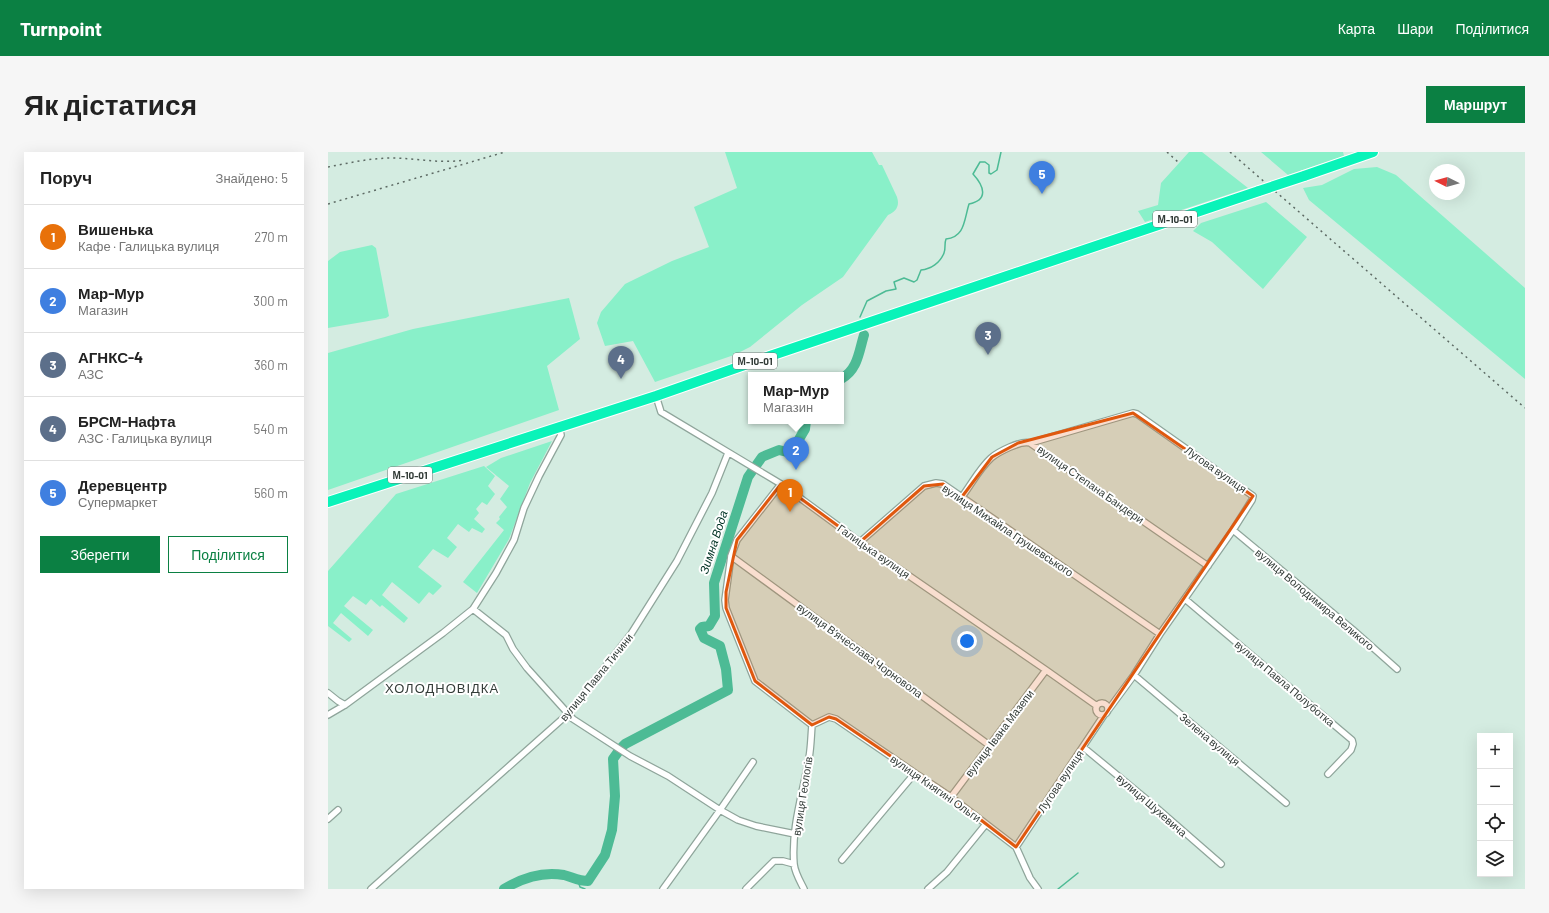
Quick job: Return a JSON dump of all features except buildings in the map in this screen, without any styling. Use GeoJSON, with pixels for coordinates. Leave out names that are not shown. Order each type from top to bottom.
{"type":"FeatureCollection","features":[{"type":"Feature","properties":{"kind":"highway","name":"М-10-01"},"geometry":{"type":"LineString","coordinates":[[328,502],[656,396],[1373,152]]}},
{"type":"Feature","properties":{"kind":"street","name":"Галицька вулиця"},"geometry":{"type":"LineString","coordinates":[[656,396],[661,412],[781,484],[860,542],[1097,706]]}},
{"type":"Feature","properties":{"kind":"street","name":"Лугова вулиця"},"geometry":{"type":"LineString","coordinates":[[1030,442],[1137,414],[1253,496],[1233,530],[1109,709]]}},
{"type":"Feature","properties":{"kind":"street"},"geometry":{"type":"LineString","coordinates":[[328,714],[345,705],[473,609],[496,573],[514,540],[524,508],[561,435],[560,426]]}},
{"type":"Feature","properties":{"kind":"street","name":"вулиця Степана Бандери"},"geometry":{"type":"LineString","coordinates":[[961,498],[992,458],[1018,443],[1030,442],[1208,566]]}},
{"type":"Feature","properties":{"kind":"street","name":"вулиця Павла Тичини"},"geometry":{"type":"LineString","coordinates":[[371,889],[569,713],[631,634],[677,561],[712,493],[728,453]]}},
{"type":"Feature","properties":{"kind":"street","name":"вулиця Михайла Грушевського"},"geometry":{"type":"LineString","coordinates":[[860,542],[924,486],[936,483],[943,484],[961,498],[1160,634]]}},
{"type":"Feature","properties":{"kind":"street"},"geometry":{"type":"LineString","coordinates":[[781,484],[737,540],[731,556],[725,600],[726,608],[755,681],[812,725]]}},
{"type":"Feature","properties":{"kind":"street","name":"вулиця Володимира Великого"},"geometry":{"type":"LineString","coordinates":[[1233,530],[1352,629],[1397,669]]}},
{"type":"Feature","properties":{"kind":"street","name":"вулиця Вʼячеслава Чорновола"},"geometry":{"type":"LineString","coordinates":[[731,556],[989,745]]}},
{"type":"Feature","properties":{"kind":"street","name":"вулиця Павла Полуботка"},"geometry":{"type":"LineString","coordinates":[[1185,599],[1352,740],[1354,744],[1351,750],[1328,774]]}},
{"type":"Feature","properties":{"kind":"street"},"geometry":{"type":"LineString","coordinates":[[473,609],[506,635],[512,649],[527,668],[569,713],[572,719],[668,776],[720,810],[744,823],[795,834]]}},
{"type":"Feature","properties":{"kind":"street","name":"вулиця Івана Мазепи"},"geometry":{"type":"LineString","coordinates":[[951,796],[1046,670]]}},
{"type":"Feature","properties":{"kind":"street","name":"Зелена вулиця"},"geometry":{"type":"LineString","coordinates":[[1134,675],[1286,803]]}},
{"type":"Feature","properties":{"kind":"street"},"geometry":{"type":"LineString","coordinates":[[328,693],[338,702],[345,705]]}},
{"type":"Feature","properties":{"kind":"street"},"geometry":{"type":"LineString","coordinates":[[1100,703],[1105,703],[1109,709],[1104,715],[1098,713],[1097,706],[1100,703]]}},
{"type":"Feature","properties":{"kind":"street","name":"Лугова вулиця"},"geometry":{"type":"LineString","coordinates":[[1016,847],[1104,715]]}},
{"type":"Feature","properties":{"kind":"street","name":"вулиця Княгині Ольги"},"geometry":{"type":"LineString","coordinates":[[812,725],[829,717],[836,719],[915,774],[951,796],[1016,847],[1030,878],[1038,889]]}},
{"type":"Feature","properties":{"kind":"street","name":"вулиця Геологів"},"geometry":{"type":"LineString","coordinates":[[804,889],[796,873],[794,864],[795,834],[802,786],[809,758],[812,725]]}},
{"type":"Feature","properties":{"kind":"street","name":"вулиця Шухевича"},"geometry":{"type":"LineString","coordinates":[[1083,747],[1151,803],[1221,864]]}},
{"type":"Feature","properties":{"kind":"street"},"geometry":{"type":"LineString","coordinates":[[663,889],[720,810],[752,762]]}},
{"type":"Feature","properties":{"kind":"street"},"geometry":{"type":"LineString","coordinates":[[842,860],[915,774]]}},
{"type":"Feature","properties":{"kind":"street"},"geometry":{"type":"LineString","coordinates":[[328,819],[338,810]]}},
{"type":"Feature","properties":{"kind":"street"},"geometry":{"type":"LineString","coordinates":[[928,889],[947,872],[986,824]]}},
{"type":"Feature","properties":{"kind":"street"},"geometry":{"type":"LineString","coordinates":[[746,889],[774,861],[783,861],[794,864]]}},
{"type":"Feature","properties":{"kind":"highlighted area"},"geometry":{"type":"Polygon","coordinates":[[[1133,413],[1253,496],[1016,847],[951,797],[836,719],[829,717],[812,725],[755,681],[751,674],[726,608],[726,592],[737,540],[781,484],[860,542],[924,486],[943,484],[961,498],[992,457],[1018,443],[1133,413]]]}},
{"type":"Feature","properties":{"kind":"green space"},"geometry":{"type":"Polygon","coordinates":[[[725,152],[872,152],[879,165],[882,165],[897,197],[898,206],[888,215],[843,277],[802,305],[750,347],[734,355],[655,382],[633,341],[605,346],[597,323],[601,312],[625,284],[672,261],[709,247],[694,207],[737,188],[725,152]]]}},
{"type":"Feature","properties":{"kind":"green space"},"geometry":{"type":"Polygon","coordinates":[[[1189,152],[1202,152],[1248,188],[1145,222],[1138,211],[1158,205],[1161,183],[1189,152]]]}},
{"type":"Feature","properties":{"kind":"green space"},"geometry":{"type":"Polygon","coordinates":[[[1261,152],[1343,152],[1344,156],[1288,175],[1261,152]]]}},
{"type":"Feature","properties":{"kind":"green space"},"geometry":{"type":"Polygon","coordinates":[[[1377,167],[1396,175],[1525,288],[1525,379],[1309,200],[1303,188],[1322,185],[1354,169],[1377,167]]]}},
{"type":"Feature","properties":{"kind":"green space"},"geometry":{"type":"Polygon","coordinates":[[[1266,202],[1307,237],[1263,289],[1212,242],[1193,231],[1201,223],[1266,202]]]}},
{"type":"Feature","properties":{"kind":"green space"},"geometry":{"type":"Polygon","coordinates":[[[372,245],[376,248],[389,316],[386,318],[328,328],[328,261],[340,252],[372,245]]]}},
{"type":"Feature","properties":{"kind":"green space"},"geometry":{"type":"Polygon","coordinates":[[[569,298],[580,339],[547,366],[559,410],[328,490],[328,353],[413,329],[569,298]]]}},
{"type":"Feature","properties":{"kind":"green space"},"geometry":{"type":"Polygon","coordinates":[[[552,441],[530,483],[509,539],[477,593],[463,582],[504,530],[496,523],[507,507],[500,499],[509,486],[486,467],[501,458],[552,441]]]}},
{"type":"Feature","properties":{"kind":"green space"},"geometry":{"type":"Polygon","coordinates":[[[484,466],[495,476],[488,486],[495,494],[487,505],[482,502],[476,509],[479,513],[474,519],[485,529],[482,533],[472,528],[469,532],[458,524],[447,538],[457,547],[448,558],[433,549],[418,567],[442,586],[433,595],[429,592],[419,604],[392,582],[382,595],[408,618],[404,623],[382,605],[380,607],[371,599],[366,605],[353,596],[344,606],[373,630],[368,636],[341,613],[333,623],[352,639],[349,642],[328,626],[328,571],[396,494],[484,466]]]}},
{"type":"Feature","properties":{"kind":"waterway"},"geometry":{"type":"LineString","coordinates":[[860,317],[867,301],[886,291],[896,289],[894,282],[904,278],[914,282],[917,280],[921,270],[932,267],[938,263],[945,251],[946,239],[957,235],[965,222],[969,204],[980,199],[982,196],[983,192],[980,183],[973,174],[980,162],[985,162],[989,165],[989,173],[991,174],[997,170],[1001,152]]}},
{"type":"Feature","properties":{"kind":"waterway","name":"Зимна Вода"},"geometry":{"type":"LineString","coordinates":[[844,377],[851,371],[857,360],[864,335]]}},
{"type":"Feature","properties":{"kind":"waterway","name":"Зимна Вода"},"geometry":{"type":"LineString","coordinates":[[622,747],[625,744],[728,690],[726,669],[720,646],[704,638],[700,629],[702,627],[709,626],[715,616],[714,583],[748,477],[762,457],[779,450],[791,453],[805,429],[806,424]]}},
{"type":"Feature","properties":{"kind":"waterway","name":"Зимна Вода"},"geometry":{"type":"LineString","coordinates":[[504,889],[532,876],[548,874],[564,875],[579,880],[588,881],[605,855],[612,830],[615,796],[613,759],[618,752]]}},
{"type":"Feature","properties":{"kind":"waterway"},"geometry":{"type":"LineString","coordinates":[[1058,889],[1078,873]]}},
{"type":"Feature","properties":{"kind":"waterway"},"geometry":{"type":"LineString","coordinates":[[577,878],[580,887],[585,889]]}},
{"type":"Feature","properties":{"kind":"railway"},"geometry":{"type":"LineString","coordinates":[[328,204],[505,152]]}},
{"type":"Feature","properties":{"kind":"railway"},"geometry":{"type":"LineString","coordinates":[[1167,152],[1178,162]]}},
{"type":"Feature","properties":{"kind":"railway"},"geometry":{"type":"LineString","coordinates":[[1230,152],[1525,408]]}},
{"type":"Feature","properties":{"kind":"railway"},"geometry":{"type":"LineString","coordinates":[[328,167],[384,158],[437,161],[465,160]]}},
{"type":"Feature","properties":{"kind":"place","name":"Деревцентр"},"geometry":{"type":"Point","coordinates":[1042,194]}},
{"type":"Feature","properties":{"kind":"place","name":"АГНКС-4"},"geometry":{"type":"Point","coordinates":[988,355]}},
{"type":"Feature","properties":{"kind":"place","name":"БРСМ-Нафта"},"geometry":{"type":"Point","coordinates":[621,379]}},
{"type":"Feature","properties":{"kind":"place","name":"Мар-Мур"},"geometry":{"type":"Point","coordinates":[796,470]}},
{"type":"Feature","properties":{"kind":"place","name":"Вишенька"},"geometry":{"type":"Point","coordinates":[790,512]}},
{"type":"Feature","properties":{"kind":"district","name":"ХОЛОДНОВІДКА"},"geometry":{"type":"Point","coordinates":[442,688]}}]}
